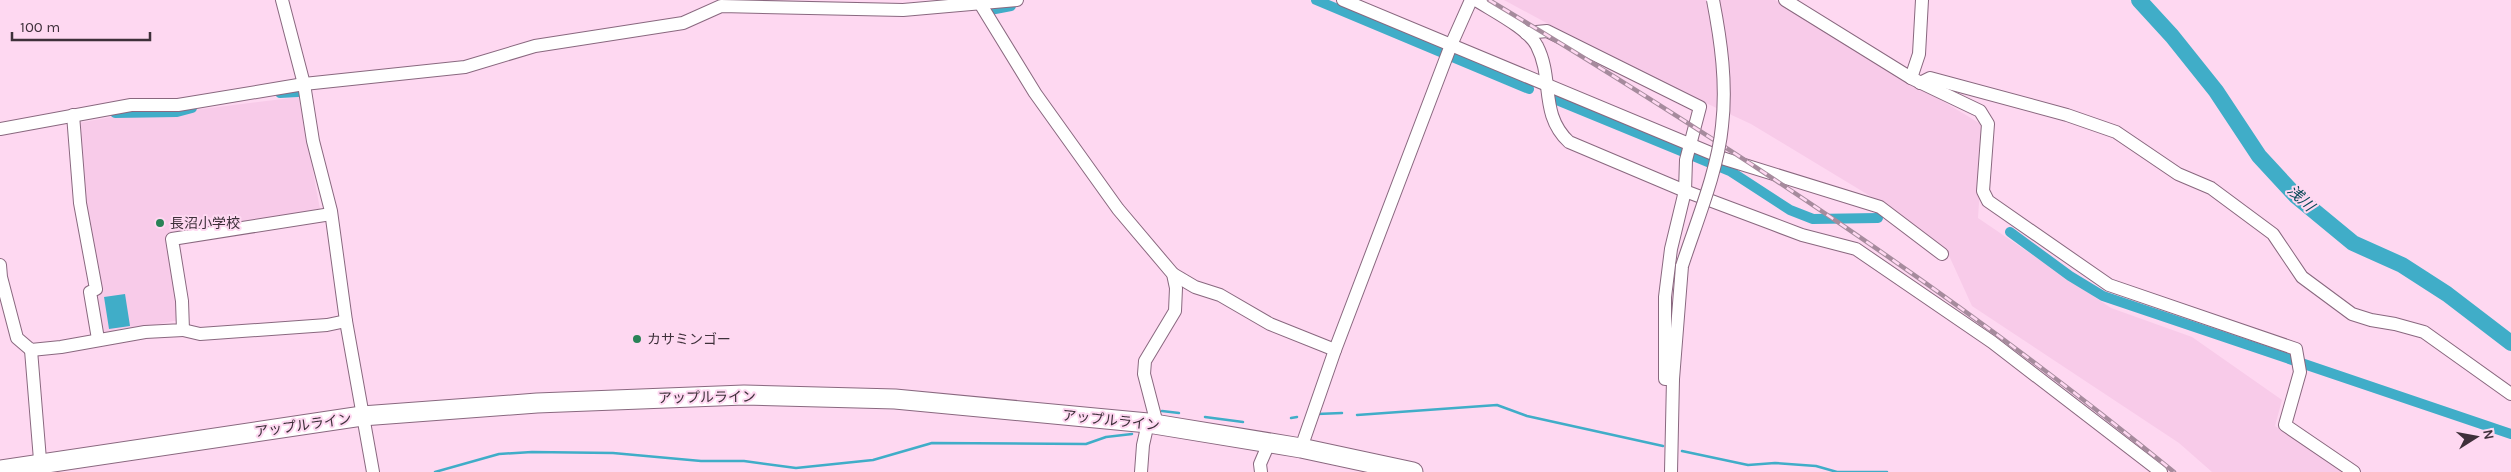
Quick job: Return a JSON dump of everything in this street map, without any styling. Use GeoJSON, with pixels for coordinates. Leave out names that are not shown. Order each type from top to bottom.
{"type":"FeatureCollection","features":[{"type":"Feature","properties":{"kind":"highway","name":"アップルライン"},"geometry":{"type":"LineString","coordinates":[[0,470],[41,468],[362,416],[538,402],[744,395],[895,399],[1152,424],[1301,448],[1413,472]]}},
{"type":"Feature","properties":{"kind":"street"},"geometry":{"type":"LineString","coordinates":[[282,0],[304,84],[313,141],[331,214],[346,321],[372,472]]}},
{"type":"Feature","properties":{"kind":"street"},"geometry":{"type":"LineString","coordinates":[[0,129],[132,105],[178,105],[304,84],[464,67],[535,46],[683,23],[721,6],[903,10],[979,1],[1017,0]]}},
{"type":"Feature","properties":{"kind":"street"},"geometry":{"type":"LineString","coordinates":[[1343,0],[1449,52],[1546,86],[1689,151],[1725,159],[1880,207],[1942,254]]}},
{"type":"Feature","properties":{"kind":"street"},"geometry":{"type":"LineString","coordinates":[[1301,448],[1335,350],[1449,52],[1471,0]]}},
{"type":"Feature","properties":{"kind":"street"},"geometry":{"type":"LineString","coordinates":[[1476,0],[1526,33],[1537,44],[1551,116],[1556,127],[1569,142],[1685,191],[1802,235],[1856,249],[1992,342],[2162,472]]}},
{"type":"Feature","properties":{"kind":"street"},"geometry":{"type":"LineString","coordinates":[[1671,472],[1672,379],[1682,266],[1717,152],[1722,126],[1723,65],[1714,0]]}},
{"type":"Feature","properties":{"kind":"street"},"geometry":{"type":"LineString","coordinates":[[1785,0],[1916,80],[1980,111],[1988,124],[1983,191],[1988,201],[2110,284],[2296,349],[2300,372],[2285,425],[2354,472]]}},
{"type":"Feature","properties":{"kind":"street"},"geometry":{"type":"LineString","coordinates":[[1916,80],[1922,0]]}},
{"type":"Feature","properties":{"kind":"street"},"geometry":{"type":"LineString","coordinates":[[979,1],[1040,101],[1118,209],[1173,274],[1195,287],[1220,295],[1270,324],[1335,350]]}},
{"type":"Feature","properties":{"kind":"street"},"geometry":{"type":"LineString","coordinates":[[1526,33],[1547,31],[1700,108],[1689,151],[1685,191],[1671,249],[1665,297],[1664,379],[1672,379]]}},
{"type":"Feature","properties":{"kind":"street"},"geometry":{"type":"LineString","coordinates":[[1916,80],[1930,78],[2067,116],[2116,132],[2178,174],[2210,188],[2273,234],[2302,277],[2352,314],[2424,332],[2511,394]]}},
{"type":"Feature","properties":{"kind":"street"},"geometry":{"type":"LineString","coordinates":[[73,115],[80,203],[96,289],[90,292],[98,339]]}},
{"type":"Feature","properties":{"kind":"street"},"geometry":{"type":"LineString","coordinates":[[183,330],[182,301],[172,239],[331,214]]}},
{"type":"Feature","properties":{"kind":"street"},"geometry":{"type":"LineString","coordinates":[[0,265],[1,277],[17,338],[31,350],[41,468]]}},
{"type":"Feature","properties":{"kind":"street"},"geometry":{"type":"LineString","coordinates":[[1141,472],[1143,445],[1152,424],[1144,374],[1145,361],[1175,311],[1176,288],[1173,274]]}},
{"type":"Feature","properties":{"kind":"street"},"geometry":{"type":"LineString","coordinates":[[31,350],[145,332],[183,330],[200,334],[346,321]]}},
{"type":"Feature","properties":{"kind":"street"},"geometry":{"type":"LineString","coordinates":[[1261,472],[1260,464],[1269,443]]}},
{"type":"Feature","properties":{"kind":"shaded area"},"geometry":{"type":"Polygon","coordinates":[[[1504,0],[1775,0],[1984,126],[1978,218],[2111,308],[2192,337],[2282,400],[2275,426],[2345,472],[2212,472],[2179,443],[1972,306],[1946,249],[1885,205],[1751,124],[1622,64],[1504,0]]]}},
{"type":"Feature","properties":{"kind":"shaded area","name":"長沼小学校"},"geometry":{"type":"Polygon","coordinates":[[[299,97],[320,209],[167,234],[179,320],[101,336],[85,212],[78,123],[139,112],[177,112],[299,97]]]}},
{"type":"Feature","properties":{"kind":"water"},"geometry":{"type":"Polygon","coordinates":[[[125,294],[130,326],[109,329],[104,297],[125,294]]]}},
{"type":"Feature","properties":{"kind":"waterway"},"geometry":{"type":"LineString","coordinates":[[1316,0],[1529,89]]}},
{"type":"Feature","properties":{"kind":"waterway","name":"浅川"},"geometry":{"type":"LineString","coordinates":[[2139,0],[2172,36],[2216,91],[2259,156],[2296,196],[2353,243],[2402,265],[2447,294],[2511,343]]}},
{"type":"Feature","properties":{"kind":"waterway"},"geometry":{"type":"LineString","coordinates":[[990,10],[1011,6]]}},
{"type":"Feature","properties":{"kind":"waterway"},"geometry":{"type":"LineString","coordinates":[[280,93],[298,92]]}},
{"type":"Feature","properties":{"kind":"waterway"},"geometry":{"type":"LineString","coordinates":[[1557,100],[1730,171],[1790,210],[1813,219],[1878,218]]}},
{"type":"Feature","properties":{"kind":"waterway"},"geometry":{"type":"LineString","coordinates":[[115,113],[177,112],[192,108]]}},
{"type":"Feature","properties":{"kind":"waterway"},"geometry":{"type":"LineString","coordinates":[[2010,232],[2070,276],[2103,296],[2511,434]]}},
{"type":"Feature","properties":{"kind":"waterway"},"geometry":{"type":"LineString","coordinates":[[1357,415],[1497,405],[1527,416],[1663,446]]}},
{"type":"Feature","properties":{"kind":"waterway"},"geometry":{"type":"LineString","coordinates":[[1162,411],[1179,413]]}},
{"type":"Feature","properties":{"kind":"waterway"},"geometry":{"type":"LineString","coordinates":[[1317,414],[1342,413]]}},
{"type":"Feature","properties":{"kind":"waterway"},"geometry":{"type":"LineString","coordinates":[[1205,417],[1243,422]]}},
{"type":"Feature","properties":{"kind":"waterway"},"geometry":{"type":"LineString","coordinates":[[1291,418],[1297,417]]}},
{"type":"Feature","properties":{"kind":"waterway"},"geometry":{"type":"LineString","coordinates":[[435,472],[499,454],[532,452],[613,453],[701,461],[744,461],[796,468],[873,460],[932,443],[1086,444],[1106,437],[1132,434]]}},
{"type":"Feature","properties":{"kind":"waterway"},"geometry":{"type":"LineString","coordinates":[[1682,451],[1748,465],[1775,463],[1816,466],[1837,472],[1887,472]]}},
{"type":"Feature","properties":{"kind":"railway"},"geometry":{"type":"LineString","coordinates":[[1489,0],[1666,109],[1754,166],[1926,283],[2093,407],[2174,472]]}},
{"type":"Feature","properties":{"kind":"place","name":"長沼小学校"},"geometry":{"type":"Point","coordinates":[160,223]}},
{"type":"Feature","properties":{"kind":"place","name":"カサミンゴー"},"geometry":{"type":"Point","coordinates":[637,339]}}]}
